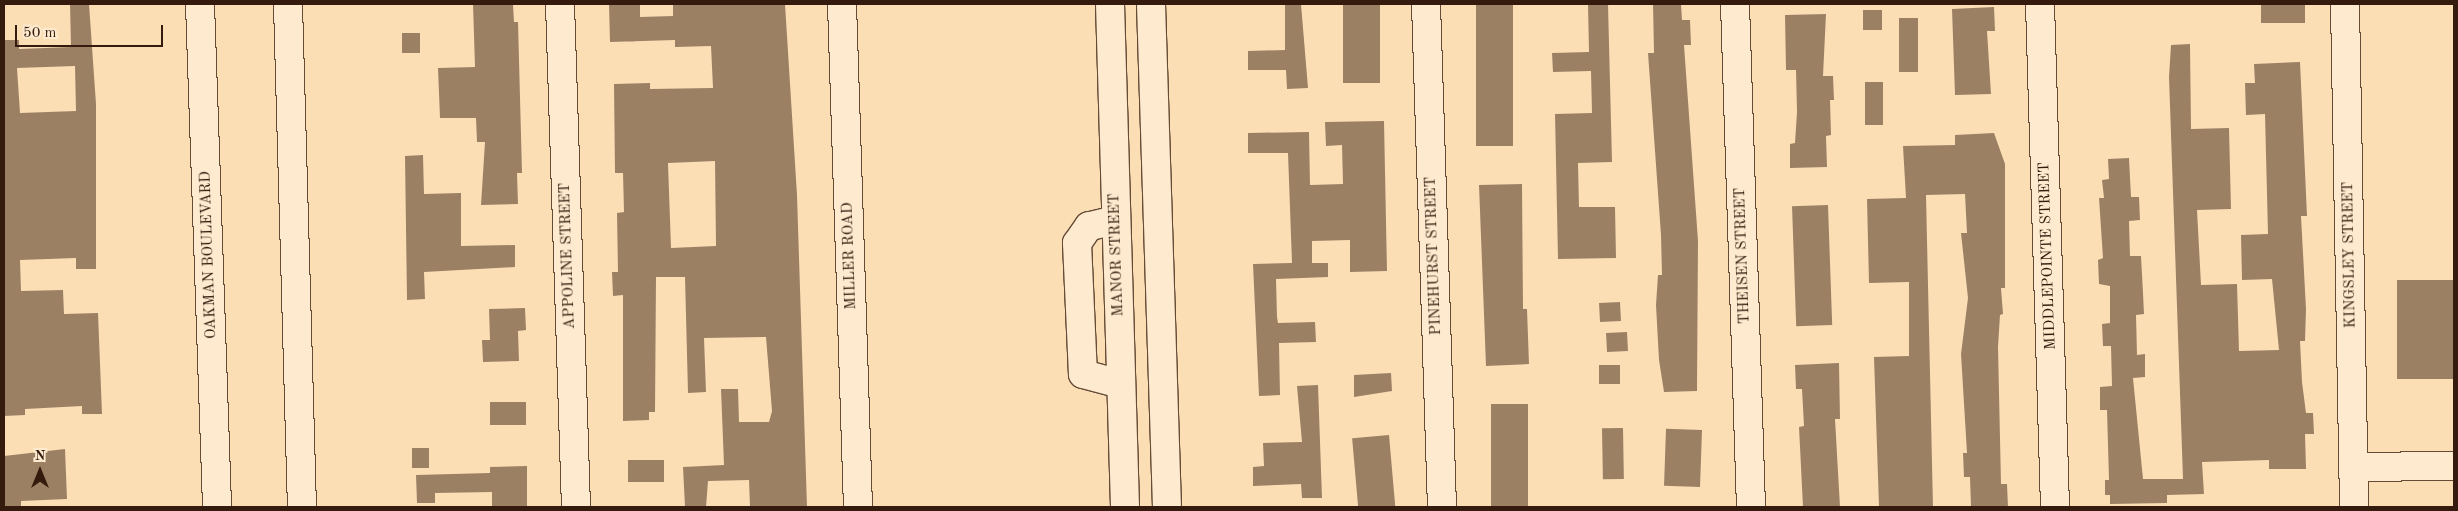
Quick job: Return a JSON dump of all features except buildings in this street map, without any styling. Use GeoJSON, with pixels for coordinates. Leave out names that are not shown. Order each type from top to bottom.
{"type":"FeatureCollection","features":[{"type":"Feature","properties":{"kind":"street","name":"OAKMAN BOULEVARD"},"geometry":{"type":"LineString","coordinates":[[200,4],[217,507]]}},
{"type":"Feature","properties":{"kind":"street"},"geometry":{"type":"LineString","coordinates":[[288,4],[302,507]]}},
{"type":"Feature","properties":{"kind":"street","name":"APPOLINE STREET"},"geometry":{"type":"LineString","coordinates":[[560,4],[576,507]]}},
{"type":"Feature","properties":{"kind":"street","name":"MILLER ROAD"},"geometry":{"type":"LineString","coordinates":[[842,4],[858,507]]}},
{"type":"Feature","properties":{"kind":"street","name":"MANOR STREET"},"geometry":{"type":"LineString","coordinates":[[1110,4],[1125,507]]}},
{"type":"Feature","properties":{"kind":"street"},"geometry":{"type":"LineString","coordinates":[[1151,4],[1167,507]]}},
{"type":"Feature","properties":{"kind":"street","name":"PINEHURST STREET"},"geometry":{"type":"LineString","coordinates":[[1426,4],[1442,507]]}},
{"type":"Feature","properties":{"kind":"street","name":"THEISEN STREET"},"geometry":{"type":"LineString","coordinates":[[1735,4],[1751,507]]}},
{"type":"Feature","properties":{"kind":"street","name":"MIDDLEPOINTE STREET"},"geometry":{"type":"LineString","coordinates":[[2040,4],[2055,507]]}},
{"type":"Feature","properties":{"kind":"street","name":"KINGSLEY STREET"},"geometry":{"type":"LineString","coordinates":[[2345,4],[2354,507]]}},
{"type":"Feature","properties":{"kind":"street"},"geometry":{"type":"LineString","coordinates":[[1116,220],[1089,226],[1077,243],[1083,374],[1121,384]]}},
{"type":"Feature","properties":{"kind":"street"},"geometry":{"type":"LineString","coordinates":[[2354,467],[2454,466]]}}]}
